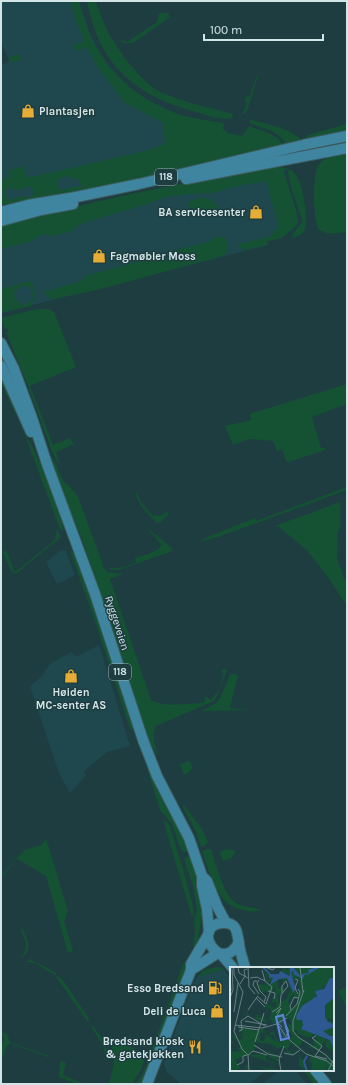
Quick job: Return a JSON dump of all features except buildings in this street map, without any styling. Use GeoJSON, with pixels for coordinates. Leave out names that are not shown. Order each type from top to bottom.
{"type":"FeatureCollection","features":[{"type":"Feature","properties":{"kind":"main road","name":"118"},"geometry":{"type":"LineString","coordinates":[[1,212],[28,204],[76,197],[139,184],[347,136]]}},
{"type":"Feature","properties":{"kind":"main road","name":"118"},"geometry":{"type":"LineString","coordinates":[[1,221],[41,210],[171,182],[347,148]]}},
{"type":"Feature","properties":{"kind":"main road","name":"Ryggeveien"},"geometry":{"type":"LineString","coordinates":[[1,343],[22,389],[47,464],[94,594],[143,740],[157,776],[189,838],[202,876],[202,886],[207,909],[209,933]]}},
{"type":"Feature","properties":{"kind":"main road","name":"Ryggeveien"},"geometry":{"type":"LineString","coordinates":[[1,366],[47,464]]}},
{"type":"Feature","properties":{"kind":"main road","name":"Ryggeveien"},"geometry":{"type":"LineString","coordinates":[[202,876],[207,881],[226,923]]}},
{"type":"Feature","properties":{"kind":"main road","name":"118"},"geometry":{"type":"LineString","coordinates":[[226,923],[235,928],[238,932],[238,942],[245,967]]}},
{"type":"Feature","properties":{"kind":"main road"},"geometry":{"type":"LineString","coordinates":[[148,1084],[191,964],[216,924],[226,923]]}},
{"type":"Feature","properties":{"kind":"main road","name":"118"},"geometry":{"type":"LineString","coordinates":[[209,933],[210,946],[220,953],[232,967]]}},
{"type":"Feature","properties":{"kind":"main road"},"geometry":{"type":"LineString","coordinates":[[190,970],[220,953],[232,951],[238,942]]}},
{"type":"Feature","properties":{"kind":"main road"},"geometry":{"type":"LineString","coordinates":[[316,1071],[326,1084]]}},
{"type":"Feature","properties":{"kind":"shaded area"},"geometry":{"type":"Polygon","coordinates":[[[1,1],[79,1],[89,32],[101,55],[111,69],[135,92],[149,101],[171,111],[165,144],[164,168],[37,199],[1,205],[1,65],[10,62],[1,42],[1,1]]]}},
{"type":"Feature","properties":{"kind":"shaded area"},"geometry":{"type":"Polygon","coordinates":[[[275,167],[286,169],[284,172],[298,219],[298,224],[282,238],[267,241],[268,245],[1,313],[1,226],[113,198],[275,167]]]}},
{"type":"Feature","properties":{"kind":"shaded area"},"geometry":{"type":"Polygon","coordinates":[[[61,550],[66,551],[75,575],[57,584],[46,562],[61,550]]]}},
{"type":"Feature","properties":{"kind":"shaded area"},"geometry":{"type":"Polygon","coordinates":[[[99,645],[130,746],[107,752],[83,772],[86,775],[70,793],[59,773],[30,686],[40,678],[51,663],[72,652],[76,657],[99,645]]]}},
{"type":"Feature","properties":{"kind":"shaded area"},"geometry":{"type":"Polygon","coordinates":[[[216,967],[222,968],[230,977],[230,1071],[266,1071],[249,1084],[182,1084],[167,1073],[164,1063],[193,983],[204,970],[216,967]]]}},
{"type":"Feature","properties":{"kind":"shaded area"},"geometry":{"type":"Polygon","coordinates":[[[278,1071],[296,1071],[307,1084],[262,1084],[278,1071]]]}},
{"type":"Feature","properties":{"kind":"green space"},"geometry":{"type":"Polygon","coordinates":[[[70,1],[79,1],[89,33],[103,58],[112,70],[144,98],[176,113],[224,123],[223,129],[228,133],[242,136],[249,126],[264,131],[278,139],[283,146],[98,189],[1,205],[1,180],[10,176],[8,171],[23,166],[27,178],[149,150],[165,144],[163,123],[125,103],[99,69],[86,47],[78,51],[75,50],[73,45],[83,42],[84,39],[76,22],[70,1]],[[66,176],[58,180],[57,184],[60,190],[68,189],[70,187],[81,187],[78,179],[66,176]],[[31,186],[18,190],[9,188],[6,189],[5,194],[8,200],[20,197],[32,197],[34,192],[31,186]]]}},
{"type":"Feature","properties":{"kind":"green space"},"geometry":{"type":"Polygon","coordinates":[[[87,1],[95,1],[106,28],[116,45],[128,62],[149,85],[165,94],[190,103],[233,114],[232,118],[223,119],[178,107],[146,92],[132,82],[109,58],[100,43],[93,25],[87,1]]]}},
{"type":"Feature","properties":{"kind":"green space"},"geometry":{"type":"Polygon","coordinates":[[[159,13],[168,13],[170,17],[133,43],[122,43],[121,40],[127,42],[157,22],[159,13]]]}},
{"type":"Feature","properties":{"kind":"green space"},"geometry":{"type":"Polygon","coordinates":[[[19,54],[21,60],[12,62],[9,61],[9,57],[19,54]]]}},
{"type":"Feature","properties":{"kind":"green space"},"geometry":{"type":"Polygon","coordinates":[[[257,75],[245,114],[243,113],[247,103],[245,102],[246,96],[249,97],[257,75]]]}},
{"type":"Feature","properties":{"kind":"green space"},"geometry":{"type":"Polygon","coordinates":[[[251,120],[286,130],[302,141],[308,135],[347,124],[347,132],[286,145],[284,141],[276,134],[251,124],[249,122],[251,120]]]}},
{"type":"Feature","properties":{"kind":"green space"},"geometry":{"type":"Polygon","coordinates":[[[347,153],[347,232],[328,234],[318,229],[314,205],[315,175],[323,160],[347,153]]]}},
{"type":"Feature","properties":{"kind":"green space"},"geometry":{"type":"Polygon","coordinates":[[[280,167],[293,171],[299,180],[301,187],[305,204],[306,221],[303,233],[299,236],[292,238],[293,234],[302,222],[290,183],[288,170],[286,169],[284,172],[296,210],[298,224],[282,238],[267,241],[268,245],[244,250],[237,245],[271,236],[275,229],[279,228],[266,181],[228,188],[214,193],[166,197],[145,205],[89,221],[79,225],[72,231],[53,236],[44,234],[37,237],[33,241],[1,249],[1,226],[152,190],[241,172],[280,167]]]}},
{"type":"Feature","properties":{"kind":"green space"},"geometry":{"type":"Polygon","coordinates":[[[201,198],[210,199],[216,204],[217,209],[203,212],[189,208],[189,201],[201,198]]]}},
{"type":"Feature","properties":{"kind":"green space"},"geometry":{"type":"Polygon","coordinates":[[[224,237],[228,245],[228,250],[223,256],[97,290],[54,299],[48,297],[44,291],[84,280],[84,276],[155,257],[157,259],[166,258],[168,252],[211,241],[211,239],[224,237]]]}},
{"type":"Feature","properties":{"kind":"green space"},"geometry":{"type":"Polygon","coordinates":[[[30,281],[32,282],[35,296],[31,306],[1,313],[1,289],[30,281]],[[25,286],[18,289],[14,294],[16,299],[24,306],[33,297],[30,287],[25,286]]]}},
{"type":"Feature","properties":{"kind":"green space"},"geometry":{"type":"Polygon","coordinates":[[[37,309],[48,309],[54,312],[76,367],[30,386],[53,445],[70,438],[74,444],[56,452],[61,467],[53,454],[6,332],[9,331],[7,328],[5,329],[1,318],[37,309]]]}},
{"type":"Feature","properties":{"kind":"green space"},"geometry":{"type":"Polygon","coordinates":[[[1,373],[14,403],[16,412],[14,411],[1,383],[1,373]]]}},
{"type":"Feature","properties":{"kind":"green space"},"geometry":{"type":"Polygon","coordinates":[[[347,384],[347,404],[312,417],[321,448],[325,448],[325,450],[289,462],[286,461],[282,449],[277,451],[273,441],[250,439],[233,445],[225,426],[251,420],[249,414],[347,384]]]}},
{"type":"Feature","properties":{"kind":"green space"},"geometry":{"type":"Polygon","coordinates":[[[25,435],[30,442],[54,497],[63,530],[60,529],[25,435]]]}},
{"type":"Feature","properties":{"kind":"green space"},"geometry":{"type":"Polygon","coordinates":[[[49,456],[51,456],[64,482],[78,497],[104,568],[107,572],[123,574],[110,579],[151,700],[163,704],[204,703],[205,696],[211,700],[218,691],[224,674],[221,671],[224,669],[227,670],[214,701],[156,726],[154,738],[158,757],[149,740],[91,569],[84,544],[60,487],[49,456]]]}},
{"type":"Feature","properties":{"kind":"green space"},"geometry":{"type":"Polygon","coordinates":[[[347,487],[347,490],[218,537],[199,542],[205,538],[255,518],[256,521],[347,487]]]}},
{"type":"Feature","properties":{"kind":"green space"},"geometry":{"type":"Polygon","coordinates":[[[135,490],[141,502],[153,516],[159,516],[170,511],[165,518],[157,523],[140,504],[135,490]]]}},
{"type":"Feature","properties":{"kind":"green space"},"geometry":{"type":"Polygon","coordinates":[[[340,502],[340,528],[338,531],[337,557],[344,579],[347,579],[347,606],[328,577],[307,550],[279,527],[275,526],[340,502]]]}},
{"type":"Feature","properties":{"kind":"green space"},"geometry":{"type":"Polygon","coordinates":[[[53,519],[60,538],[16,574],[11,571],[3,552],[6,550],[15,572],[55,540],[57,530],[53,519]]]}},
{"type":"Feature","properties":{"kind":"green space"},"geometry":{"type":"Polygon","coordinates":[[[146,527],[171,547],[172,551],[119,570],[111,570],[108,567],[119,568],[136,563],[135,558],[153,552],[162,545],[146,527]]]}},
{"type":"Feature","properties":{"kind":"green space"},"geometry":{"type":"Polygon","coordinates":[[[70,551],[72,551],[76,558],[84,578],[133,725],[133,729],[130,729],[94,618],[70,551]]]}},
{"type":"Feature","properties":{"kind":"green space"},"geometry":{"type":"Polygon","coordinates":[[[231,673],[238,675],[230,708],[249,710],[200,711],[215,704],[219,700],[231,673]]]}},
{"type":"Feature","properties":{"kind":"green space"},"geometry":{"type":"Polygon","coordinates":[[[143,755],[159,792],[180,831],[188,851],[184,852],[181,850],[172,824],[160,810],[143,755]]]}},
{"type":"Feature","properties":{"kind":"green space"},"geometry":{"type":"Polygon","coordinates":[[[189,761],[193,767],[190,772],[184,775],[180,764],[189,761]]]}},
{"type":"Feature","properties":{"kind":"green space"},"geometry":{"type":"Polygon","coordinates":[[[183,804],[202,829],[208,842],[206,845],[201,847],[183,804]]]}},
{"type":"Feature","properties":{"kind":"green space"},"geometry":{"type":"Polygon","coordinates":[[[163,820],[168,823],[170,827],[183,869],[194,911],[192,917],[163,820]]]}},
{"type":"Feature","properties":{"kind":"green space"},"geometry":{"type":"Polygon","coordinates":[[[46,838],[68,911],[64,921],[73,951],[68,953],[46,876],[17,859],[1,877],[1,875],[25,850],[41,845],[46,838]]]}},
{"type":"Feature","properties":{"kind":"green space"},"geometry":{"type":"Polygon","coordinates":[[[211,849],[221,880],[228,895],[238,904],[256,908],[261,911],[248,911],[234,907],[226,902],[220,895],[211,878],[202,851],[211,849]]]}},
{"type":"Feature","properties":{"kind":"green space"},"geometry":{"type":"Polygon","coordinates":[[[226,849],[234,850],[235,853],[231,858],[223,861],[220,852],[226,849]]]}},
{"type":"Feature","properties":{"kind":"green space"},"geometry":{"type":"Polygon","coordinates":[[[189,855],[195,873],[202,914],[195,951],[193,949],[195,932],[194,922],[197,911],[193,886],[184,859],[189,855]]]}},
{"type":"Feature","properties":{"kind":"green space"},"geometry":{"type":"Polygon","coordinates":[[[23,929],[28,944],[28,951],[23,957],[22,956],[26,946],[21,930],[23,929]]]}},
{"type":"Feature","properties":{"kind":"green space"},"geometry":{"type":"Polygon","coordinates":[[[191,954],[159,1040],[140,1084],[136,1084],[146,1066],[182,967],[188,956],[191,954]]]}},
{"type":"Feature","properties":{"kind":"green space"},"geometry":{"type":"Polygon","coordinates":[[[31,960],[56,974],[55,975],[35,963],[26,961],[31,960]]]}},
{"type":"Feature","properties":{"kind":"green space"},"geometry":{"type":"Polygon","coordinates":[[[219,967],[224,969],[197,977],[204,970],[219,967]]]}},
{"type":"Feature","properties":{"kind":"green space"},"geometry":{"type":"Polygon","coordinates":[[[58,976],[65,983],[89,1019],[88,1022],[56,977],[58,976]]]}},
{"type":"Feature","properties":{"kind":"green space"},"geometry":{"type":"Polygon","coordinates":[[[347,987],[347,1008],[338,991],[347,987]]]}},
{"type":"Feature","properties":{"kind":"green space"},"geometry":{"type":"Polygon","coordinates":[[[91,1026],[93,1026],[104,1043],[107,1053],[106,1062],[104,1048],[91,1026]]]}},
{"type":"Feature","properties":{"kind":"green space"},"geometry":{"type":"Polygon","coordinates":[[[1,1032],[7,1034],[10,1042],[49,1056],[47,1057],[10,1043],[7,1046],[3,1056],[1,1056],[1,1048],[4,1039],[1,1032]]]}},
{"type":"Feature","properties":{"kind":"green space"},"geometry":{"type":"Polygon","coordinates":[[[108,1035],[146,1055],[141,1069],[132,1084],[109,1084],[114,1060],[112,1049],[107,1037],[108,1035]]]}},
{"type":"Feature","properties":{"kind":"green space"},"geometry":{"type":"Polygon","coordinates":[[[60,1061],[66,1063],[63,1075],[85,1084],[77,1084],[59,1077],[60,1061]]]}},
{"type":"Feature","properties":{"kind":"green space"},"geometry":{"type":"Polygon","coordinates":[[[304,1071],[308,1071],[319,1084],[314,1084],[304,1071]]]}},
{"type":"Feature","properties":{"kind":"place","name":"Plantasjen"},"geometry":{"type":"Point","coordinates":[28,111]}},
{"type":"Feature","properties":{"kind":"place","name":"BA servicesenter"},"geometry":{"type":"Point","coordinates":[256,212]}},
{"type":"Feature","properties":{"kind":"place","name":"Fagmøbler Moss"},"geometry":{"type":"Point","coordinates":[99,256]}},
{"type":"Feature","properties":{"kind":"place","name":"Høiden MC-senter AS"},"geometry":{"type":"Point","coordinates":[71,676]}},
{"type":"Feature","properties":{"kind":"place","name":"Esso Bredsand"},"geometry":{"type":"Point","coordinates":[215,988]}},
{"type":"Feature","properties":{"kind":"place","name":"Deli de Luca"},"geometry":{"type":"Point","coordinates":[217,1011]}},
{"type":"Feature","properties":{"kind":"place","name":"Bredsand kiosk & gatekjøkken"},"geometry":{"type":"Point","coordinates":[195,1047]}}]}
